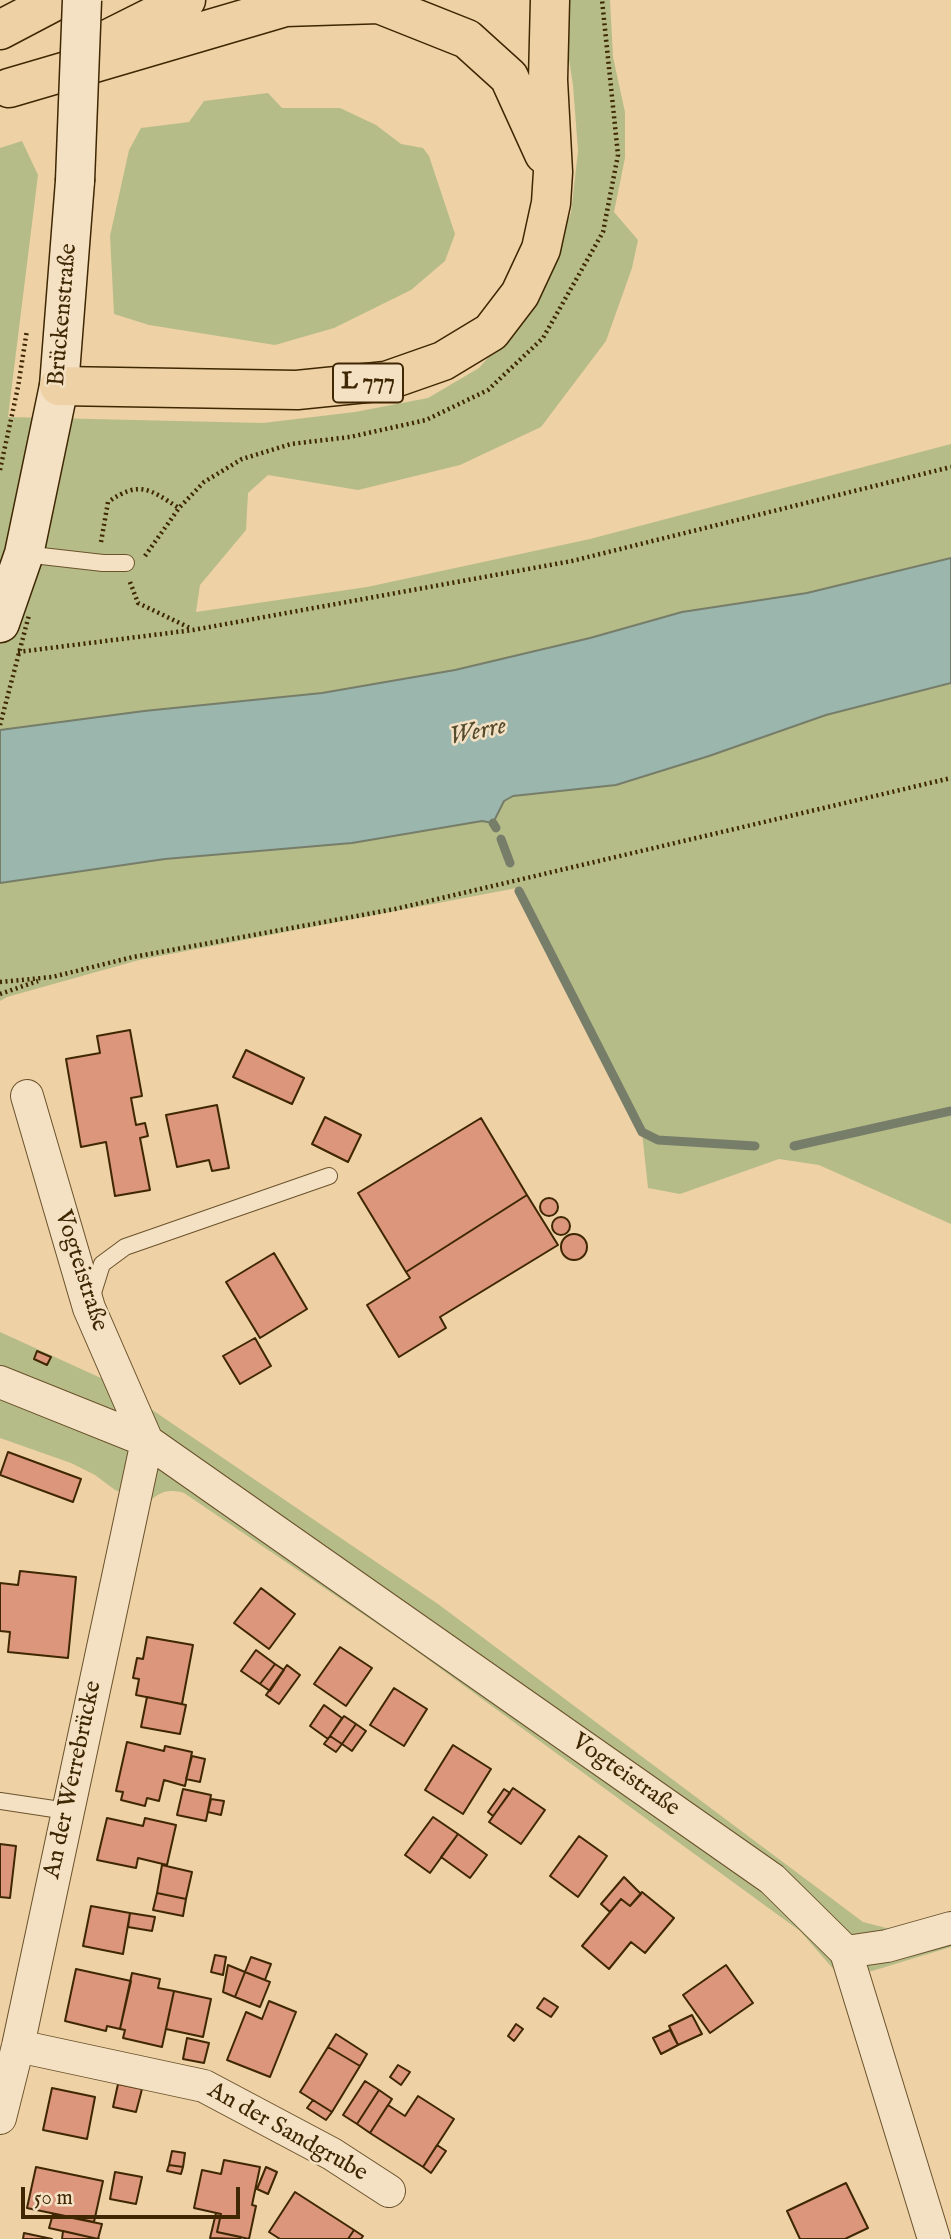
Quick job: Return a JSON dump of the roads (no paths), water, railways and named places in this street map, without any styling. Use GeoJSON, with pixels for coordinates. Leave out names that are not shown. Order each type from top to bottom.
{"type":"FeatureCollection","features":[{"type":"Feature","properties":{"kind":"highway"},"geometry":{"type":"LineString","coordinates":[[0,30],[57,0]]}},
{"type":"Feature","properties":{"kind":"highway"},"geometry":{"type":"LineString","coordinates":[[5,91],[186,0]]}},
{"type":"Feature","properties":{"kind":"highway","name":"L 777"},"geometry":{"type":"LineString","coordinates":[[59,386],[297,390],[386,382],[443,361],[491,332],[520,294],[541,249],[551,203],[553,172],[548,80],[550,0]]}},
{"type":"Feature","properties":{"kind":"highway"},"geometry":{"type":"LineString","coordinates":[[5,91],[285,7],[379,4],[467,39],[509,77],[553,172]]}},
{"type":"Feature","properties":{"kind":"main road","name":"Brückenstraße"},"geometry":{"type":"LineString","coordinates":[[14,630],[24,554],[59,386],[75,180],[82,0]]}},
{"type":"Feature","properties":{"kind":"street","name":"Vogteistraße"},"geometry":{"type":"LineString","coordinates":[[27,1096],[89,1308],[147,1441]]}},
{"type":"Feature","properties":{"kind":"street","name":"Vogteistraße"},"geometry":{"type":"LineString","coordinates":[[0,1382],[147,1441],[772,1879],[846,1952],[934,2239]]}},
{"type":"Feature","properties":{"kind":"street","name":"An der Werrebrücke"},"geometry":{"type":"LineString","coordinates":[[0,2118],[18,2046],[147,1441]]}},
{"type":"Feature","properties":{"kind":"street"},"geometry":{"type":"LineString","coordinates":[[846,1952],[887,1946],[951,1928]]}},
{"type":"Feature","properties":{"kind":"street","name":"An der Sandgrube"},"geometry":{"type":"LineString","coordinates":[[18,2046],[204,2086],[332,2154],[389,2191]]}},
{"type":"Feature","properties":{"kind":"lane"},"geometry":{"type":"LineString","coordinates":[[24,554],[103,564],[126,563]]}},
{"type":"Feature","properties":{"kind":"lane"},"geometry":{"type":"LineString","coordinates":[[89,1308],[102,1264],[125,1247],[329,1176]]}},
{"type":"Feature","properties":{"kind":"lane"},"geometry":{"type":"LineString","coordinates":[[0,1801],[68,1811]]}},
{"type":"Feature","properties":{"kind":"water","name":"Werre"},"geometry":{"type":"Polygon","coordinates":[[[951,558],[951,683],[826,715],[616,785],[513,796],[504,801],[493,823],[482,821],[352,843],[165,859],[0,883],[0,730],[144,711],[322,693],[455,670],[590,638],[682,612],[807,593],[951,558]]]}},
{"type":"Feature","properties":{"kind":"waterway"},"geometry":{"type":"LineString","coordinates":[[493,823],[496,828]]}},
{"type":"Feature","properties":{"kind":"waterway"},"geometry":{"type":"LineString","coordinates":[[501,839],[510,863]]}},
{"type":"Feature","properties":{"kind":"waterway"},"geometry":{"type":"LineString","coordinates":[[519,891],[642,1132],[658,1140],[755,1146]]}},
{"type":"Feature","properties":{"kind":"waterway"},"geometry":{"type":"LineString","coordinates":[[794,1146],[951,1111]]}}]}
